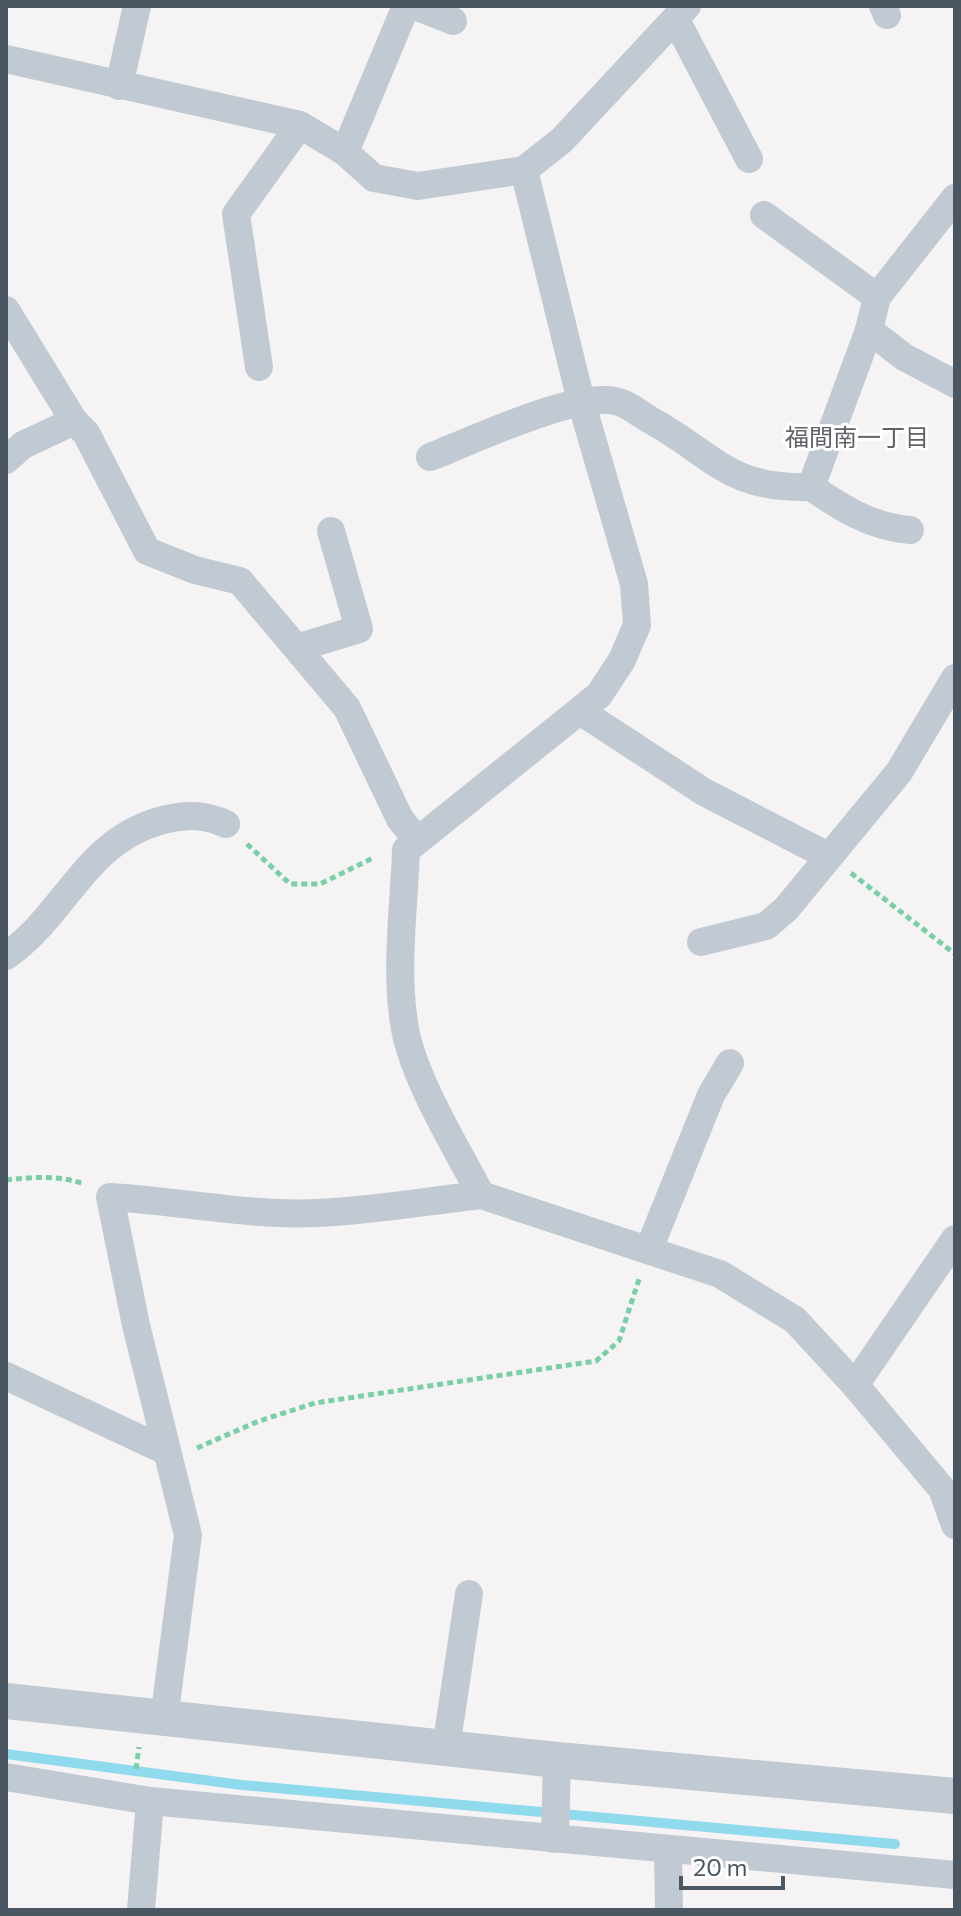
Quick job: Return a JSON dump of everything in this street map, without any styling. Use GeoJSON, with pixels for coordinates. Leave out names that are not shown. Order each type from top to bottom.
{"type":"FeatureCollection","features":[{"type":"Feature","properties":{"kind":"street"},"geometry":{"type":"LineString","coordinates":[[119,86],[137,6]]}},
{"type":"Feature","properties":{"kind":"street"},"geometry":{"type":"LineString","coordinates":[[345,152],[406,6]]}},
{"type":"Feature","properties":{"kind":"street"},"geometry":{"type":"LineString","coordinates":[[415,6],[453,21]]}},
{"type":"Feature","properties":{"kind":"street"},"geometry":{"type":"LineString","coordinates":[[6,59],[300,125],[345,152],[374,178],[418,186],[524,170],[562,140],[681,13],[749,159]]}},
{"type":"Feature","properties":{"kind":"street"},"geometry":{"type":"LineString","coordinates":[[259,367],[236,214],[300,125]]}},
{"type":"Feature","properties":{"kind":"street"},"geometry":{"type":"LineString","coordinates":[[412,845],[599,695],[622,660],[637,625],[634,584],[581,401],[524,170]]}},
{"type":"Feature","properties":{"kind":"street"},"geometry":{"type":"LineString","coordinates":[[811,487],[869,330],[877,297],[955,198]]}},
{"type":"Feature","properties":{"kind":"street"},"geometry":{"type":"LineString","coordinates":[[764,215],[877,297]]}},
{"type":"Feature","properties":{"kind":"street"},"geometry":{"type":"LineString","coordinates":[[6,310],[74,421],[86,433],[147,551],[195,570],[240,581],[347,708],[412,845],[400,995],[407,1037],[440,1115],[481,1195]]}},
{"type":"Feature","properties":{"kind":"street"},"geometry":{"type":"LineString","coordinates":[[869,330],[904,357],[955,384]]}},
{"type":"Feature","properties":{"kind":"street"},"geometry":{"type":"LineString","coordinates":[[430,457],[581,401],[616,401],[687,441],[726,472],[771,488],[811,487],[844,509],[884,528],[910,530]]}},
{"type":"Feature","properties":{"kind":"street"},"geometry":{"type":"LineString","coordinates":[[6,460],[23,445],[74,421]]}},
{"type":"Feature","properties":{"kind":"street"},"geometry":{"type":"LineString","coordinates":[[297,648],[359,629],[331,531]]}},
{"type":"Feature","properties":{"kind":"street"},"geometry":{"type":"LineString","coordinates":[[701,942],[766,926],[786,909],[899,772],[955,678]]}},
{"type":"Feature","properties":{"kind":"street"},"geometry":{"type":"LineString","coordinates":[[580,711],[704,792],[828,856]]}},
{"type":"Feature","properties":{"kind":"street"},"geometry":{"type":"LineString","coordinates":[[6,956],[21,945],[92,860],[111,844],[150,823],[182,816],[209,816],[226,824]]}},
{"type":"Feature","properties":{"kind":"street"},"geometry":{"type":"LineString","coordinates":[[649,1249],[711,1095],[730,1063]]}},
{"type":"Feature","properties":{"kind":"street"},"geometry":{"type":"LineString","coordinates":[[164,1719],[188,1535],[166,1451],[110,1197],[177,1201],[234,1211],[316,1213],[481,1195],[720,1274],[795,1320],[855,1385],[942,1489],[955,1525]]}},
{"type":"Feature","properties":{"kind":"street"},"geometry":{"type":"LineString","coordinates":[[855,1385],[953,1244]]}},
{"type":"Feature","properties":{"kind":"street"},"geometry":{"type":"LineString","coordinates":[[6,1376],[166,1451]]}},
{"type":"Feature","properties":{"kind":"street"},"geometry":{"type":"LineString","coordinates":[[446,1748],[469,1594]]}},
{"type":"Feature","properties":{"kind":"street"},"geometry":{"type":"LineString","coordinates":[[6,1701],[446,1748],[557,1775],[955,1796]]}},
{"type":"Feature","properties":{"kind":"street"},"geometry":{"type":"LineString","coordinates":[[555,1838],[557,1775]]}},
{"type":"Feature","properties":{"kind":"street"},"geometry":{"type":"LineString","coordinates":[[6,1777],[150,1801],[955,1875]]}},
{"type":"Feature","properties":{"kind":"street"},"geometry":{"type":"LineString","coordinates":[[141,1910],[150,1801]]}},
{"type":"Feature","properties":{"kind":"street"},"geometry":{"type":"LineString","coordinates":[[668,1850],[669,1910]]}},
{"type":"Feature","properties":{"kind":"path"},"geometry":{"type":"LineString","coordinates":[[226,824],[290,884],[320,884],[388,852],[412,845]]}},
{"type":"Feature","properties":{"kind":"path"},"geometry":{"type":"LineString","coordinates":[[828,856],[955,954]]}},
{"type":"Feature","properties":{"kind":"path"},"geometry":{"type":"LineString","coordinates":[[6,1180],[31,1177],[69,1179],[110,1197]]}},
{"type":"Feature","properties":{"kind":"path"},"geometry":{"type":"LineString","coordinates":[[166,1451],[186,1453],[259,1421],[315,1403],[596,1361],[619,1341],[649,1249]]}},
{"type":"Feature","properties":{"kind":"waterway"},"geometry":{"type":"LineString","coordinates":[[6,1754],[242,1785],[895,1844]]}},
{"type":"Feature","properties":{"kind":"district","name":"福間南一丁目"},"geometry":{"type":"Point","coordinates":[857,436]}}]}
